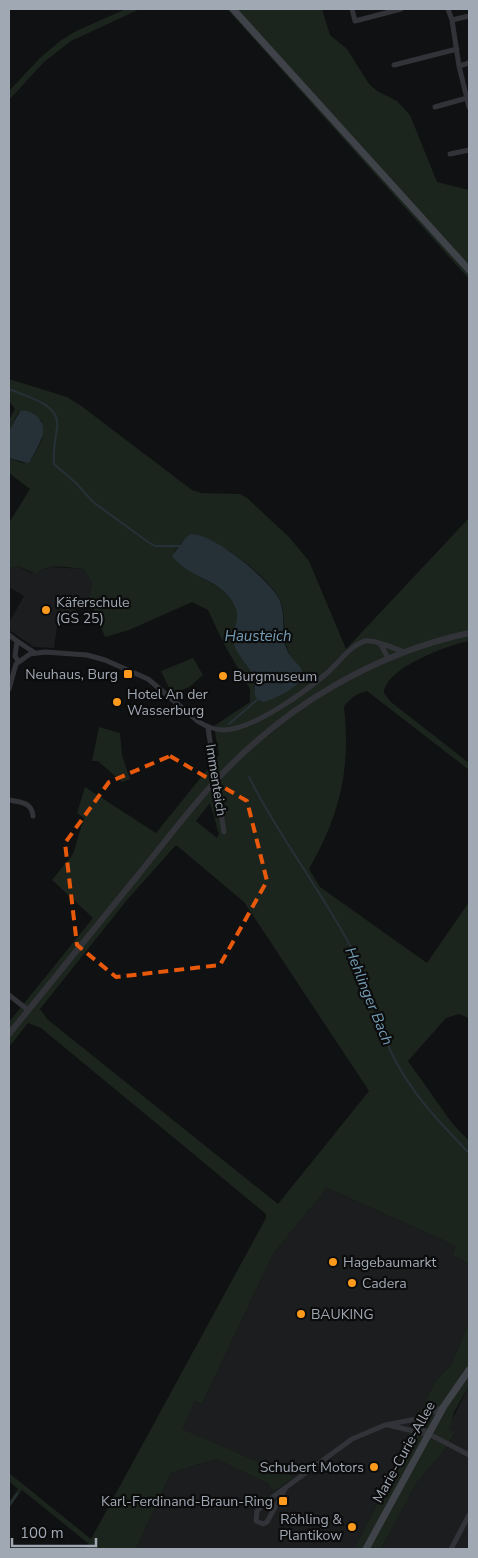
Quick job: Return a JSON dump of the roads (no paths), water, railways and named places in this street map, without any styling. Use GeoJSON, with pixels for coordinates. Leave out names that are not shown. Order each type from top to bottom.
{"type":"FeatureCollection","features":[{"type":"Feature","properties":{"kind":"main road"},"geometry":{"type":"LineString","coordinates":[[233,9],[469,270]]}},
{"type":"Feature","properties":{"kind":"main road","name":"Marie-Curie-Allee"},"geometry":{"type":"LineString","coordinates":[[366,1549],[444,1406],[469,1370]]}},
{"type":"Feature","properties":{"kind":"street"},"geometry":{"type":"LineString","coordinates":[[352,9],[355,21],[401,9]]}},
{"type":"Feature","properties":{"kind":"street"},"geometry":{"type":"LineString","coordinates":[[448,9],[452,20],[458,66],[469,107]]}},
{"type":"Feature","properties":{"kind":"street"},"geometry":{"type":"LineString","coordinates":[[452,20],[469,16]]}},
{"type":"Feature","properties":{"kind":"street"},"geometry":{"type":"LineString","coordinates":[[394,65],[457,49]]}},
{"type":"Feature","properties":{"kind":"street"},"geometry":{"type":"LineString","coordinates":[[458,66],[469,63]]}},
{"type":"Feature","properties":{"kind":"street"},"geometry":{"type":"LineString","coordinates":[[435,107],[467,98]]}},
{"type":"Feature","properties":{"kind":"street"},"geometry":{"type":"LineString","coordinates":[[450,154],[469,150]]}},
{"type":"Feature","properties":{"kind":"street"},"geometry":{"type":"LineString","coordinates":[[9,1034],[209,788],[224,772],[289,714],[342,682],[388,658],[469,633]]}},
{"type":"Feature","properties":{"kind":"street"},"geometry":{"type":"LineString","coordinates":[[9,635],[35,653]]}},
{"type":"Feature","properties":{"kind":"street"},"geometry":{"type":"LineString","coordinates":[[9,689],[9,680],[17,663],[15,656],[17,641]]}},
{"type":"Feature","properties":{"kind":"street"},"geometry":{"type":"LineString","coordinates":[[9,665],[17,663],[35,653],[87,655],[106,660],[148,679],[208,728],[226,730],[253,722],[322,677],[356,646],[370,641],[405,652]]}},
{"type":"Feature","properties":{"kind":"street"},"geometry":{"type":"LineString","coordinates":[[382,645],[388,658]]}},
{"type":"Feature","properties":{"kind":"street","name":"Immenteich"},"geometry":{"type":"LineString","coordinates":[[208,728],[224,832]]}},
{"type":"Feature","properties":{"kind":"street"},"geometry":{"type":"LineString","coordinates":[[9,800],[27,804],[32,810],[33,816]]}},
{"type":"Feature","properties":{"kind":"street"},"geometry":{"type":"LineString","coordinates":[[9,995],[28,1010]]}},
{"type":"Feature","properties":{"kind":"street"},"geometry":{"type":"LineString","coordinates":[[285,1489],[267,1522],[263,1524],[256,1521],[257,1511],[285,1489],[352,1439],[385,1425],[412,1421],[444,1406]]}},
{"type":"Feature","properties":{"kind":"street"},"geometry":{"type":"LineString","coordinates":[[412,1421],[429,1434],[469,1455]]}},
{"type":"Feature","properties":{"kind":"street"},"geometry":{"type":"LineString","coordinates":[[385,1425],[429,1434]]}},
{"type":"Feature","properties":{"kind":"street"},"geometry":{"type":"LineString","coordinates":[[451,1549],[469,1516]]}},
{"type":"Feature","properties":{"kind":"water"},"geometry":{"type":"Polygon","coordinates":[[[20,411],[28,411],[36,415],[42,422],[43,428],[39,445],[30,462],[27,463],[9,458],[9,431],[20,411]]]}},
{"type":"Feature","properties":{"kind":"water","name":"Hausteich"},"geometry":{"type":"Polygon","coordinates":[[[191,534],[213,541],[227,549],[254,571],[275,592],[282,607],[284,638],[287,650],[301,669],[303,675],[298,684],[293,688],[263,702],[255,695],[253,677],[234,645],[233,636],[237,613],[231,599],[216,586],[179,564],[172,556],[186,537],[191,534]]]}},
{"type":"Feature","properties":{"kind":"waterway","name":"Hehlinger Bach"},"geometry":{"type":"LineString","coordinates":[[9,389],[41,402],[54,412],[57,419],[54,464],[76,483],[93,502],[155,546],[180,546]]}},
{"type":"Feature","properties":{"kind":"waterway","name":"Hehlinger Bach"},"geometry":{"type":"LineString","coordinates":[[229,724],[258,699]]}},
{"type":"Feature","properties":{"kind":"waterway","name":"Hehlinger Bach"},"geometry":{"type":"LineString","coordinates":[[249,777],[273,821],[352,949],[391,1052],[399,1067],[426,1106],[469,1153]]}},
{"type":"Feature","properties":{"kind":"waterway"},"geometry":{"type":"LineString","coordinates":[[9,1506],[17,1494]]}},
{"type":"Feature","properties":{"kind":"place","name":"Käferschule (GS 25)"},"geometry":{"type":"Point","coordinates":[46,610]}},
{"type":"Feature","properties":{"kind":"place","name":"Neuhaus, Burg"},"geometry":{"type":"Point","coordinates":[128,674]}},
{"type":"Feature","properties":{"kind":"place","name":"Burgmuseum"},"geometry":{"type":"Point","coordinates":[223,676]}},
{"type":"Feature","properties":{"kind":"place","name":"Hotel An der Wasserburg"},"geometry":{"type":"Point","coordinates":[117,702]}},
{"type":"Feature","properties":{"kind":"place","name":"Hagebaumarkt"},"geometry":{"type":"Point","coordinates":[333,1262]}},
{"type":"Feature","properties":{"kind":"place","name":"Cadera"},"geometry":{"type":"Point","coordinates":[352,1283]}},
{"type":"Feature","properties":{"kind":"place","name":"BAUKING"},"geometry":{"type":"Point","coordinates":[301,1314]}},
{"type":"Feature","properties":{"kind":"place","name":"Schubert Motors"},"geometry":{"type":"Point","coordinates":[374,1467]}},
{"type":"Feature","properties":{"kind":"place","name":"Karl-Ferdinand-Braun-Ring"},"geometry":{"type":"Point","coordinates":[283,1501]}},
{"type":"Feature","properties":{"kind":"place","name":"Röhling & Plantikow"},"geometry":{"type":"Point","coordinates":[352,1527]}}]}
